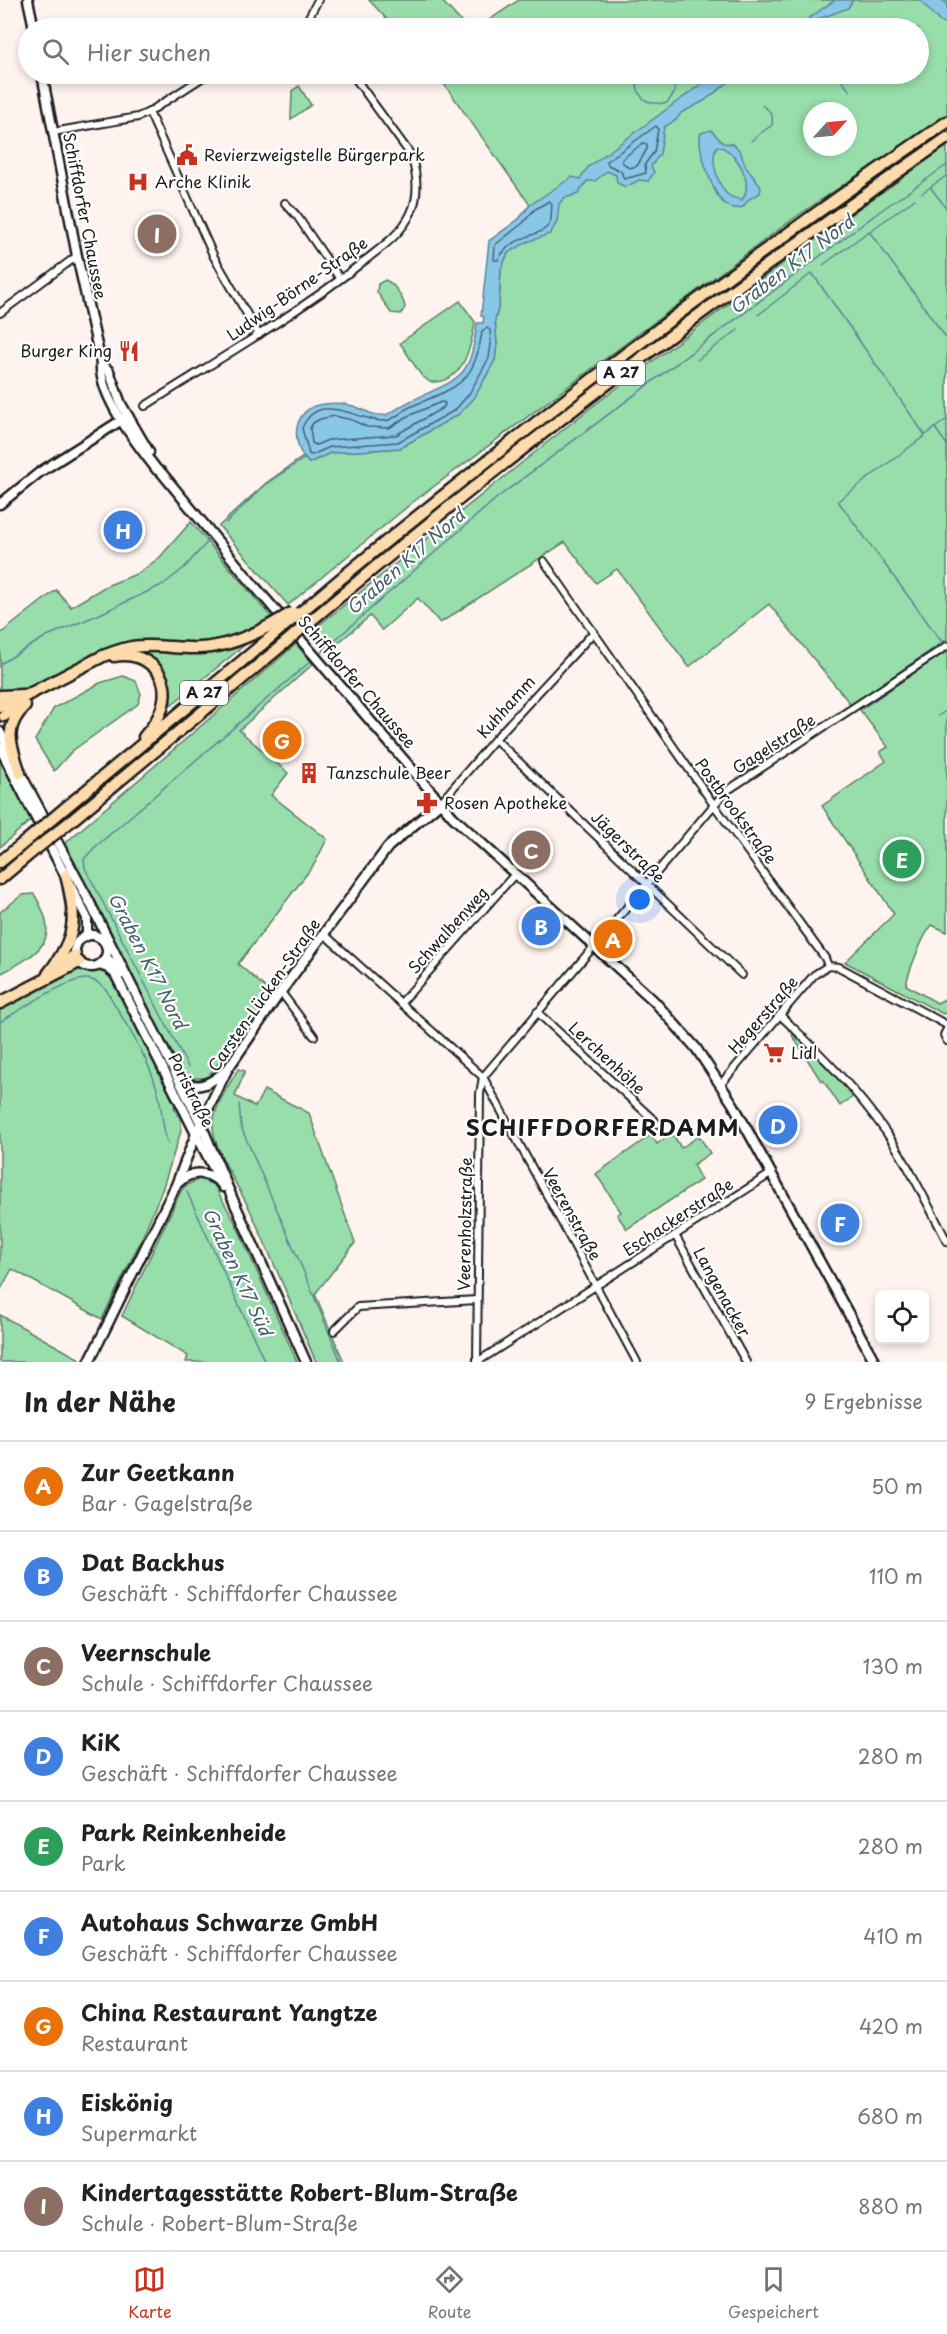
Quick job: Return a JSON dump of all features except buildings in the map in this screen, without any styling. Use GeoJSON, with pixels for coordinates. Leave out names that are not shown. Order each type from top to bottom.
{"type":"FeatureCollection","features":[{"type":"Feature","properties":{"kind":"highway","name":"A 27"},"geometry":{"type":"LineString","coordinates":[[0,862],[131,754],[274,628],[297,613],[487,461],[632,348],[776,242],[947,122]]}},
{"type":"Feature","properties":{"kind":"highway","name":"A 27"},"geometry":{"type":"LineString","coordinates":[[0,879],[408,539],[671,334],[817,228],[947,138]]}},
{"type":"Feature","properties":{"kind":"highway"},"geometry":{"type":"LineString","coordinates":[[20,773],[10,744],[11,726],[18,712],[33,695],[102,656],[118,651],[142,646],[186,648],[214,646],[274,628]]}},
{"type":"Feature","properties":{"kind":"highway"},"geometry":{"type":"LineString","coordinates":[[1,710],[111,657],[136,656],[144,659],[159,673],[164,681],[164,698],[150,730],[131,754]]}},
{"type":"Feature","properties":{"kind":"highway"},"geometry":{"type":"LineString","coordinates":[[0,696],[33,695]]}},
{"type":"Feature","properties":{"kind":"highway"},"geometry":{"type":"LineString","coordinates":[[48,974],[69,943],[74,925],[73,904],[66,875]]}},
{"type":"Feature","properties":{"kind":"highway"},"geometry":{"type":"LineString","coordinates":[[0,1001],[77,958]]}},
{"type":"Feature","properties":{"kind":"highway"},"geometry":{"type":"LineString","coordinates":[[0,1001],[77,958]]}},
{"type":"Feature","properties":{"kind":"main road"},"geometry":{"type":"LineString","coordinates":[[28,0],[32,18]]}},
{"type":"Feature","properties":{"kind":"main road","name":"Schiffdorfer Chaussee"},"geometry":{"type":"LineString","coordinates":[[44,84],[77,256],[101,363],[108,371],[126,420],[161,472],[440,803],[678,1027],[721,1084],[875,1362]]}},
{"type":"Feature","properties":{"kind":"main road"},"geometry":{"type":"LineString","coordinates":[[0,504],[40,472],[84,445],[91,444],[126,420]]}},
{"type":"Feature","properties":{"kind":"main road"},"geometry":{"type":"LineString","coordinates":[[0,728],[1,710]]}},
{"type":"Feature","properties":{"kind":"main road","name":"Poristraße"},"geometry":{"type":"LineString","coordinates":[[0,732],[88,899],[201,1124],[306,1362]]}},
{"type":"Feature","properties":{"kind":"main road","name":"Poristraße"},"geometry":{"type":"LineString","coordinates":[[0,748],[66,875],[87,918],[92,936],[105,945],[106,957],[132,986]]}},
{"type":"Feature","properties":{"kind":"main road","name":"Carsten-Lücken-Straße"},"geometry":{"type":"LineString","coordinates":[[89,1362],[176,1185],[196,1134],[227,1070],[281,992],[388,847],[440,803]]}},
{"type":"Feature","properties":{"kind":"main road","name":"Poristraße"},"geometry":{"type":"LineString","coordinates":[[88,899],[92,936]]}},
{"type":"Feature","properties":{"kind":"main road"},"geometry":{"type":"LineString","coordinates":[[92,936],[83,937],[76,945],[77,958],[91,967],[99,965],[106,957]]}},
{"type":"Feature","properties":{"kind":"main road","name":"Poristraße"},"geometry":{"type":"LineString","coordinates":[[99,965],[115,974],[221,1184],[234,1203]]}},
{"type":"Feature","properties":{"kind":"main road"},"geometry":{"type":"LineString","coordinates":[[175,1072],[186,1083],[196,1086],[212,1082],[227,1070]]}},
{"type":"Feature","properties":{"kind":"main road"},"geometry":{"type":"LineString","coordinates":[[176,1185],[190,1175],[201,1173],[213,1177],[221,1184]]}},
{"type":"Feature","properties":{"kind":"street"},"geometry":{"type":"LineString","coordinates":[[308,18],[318,0]]}},
{"type":"Feature","properties":{"kind":"street"},"geometry":{"type":"LineString","coordinates":[[53,132],[138,117],[192,84]]}},
{"type":"Feature","properties":{"kind":"street","name":"Ludwig-Börne-Straße"},"geometry":{"type":"LineString","coordinates":[[145,406],[259,335],[340,279],[403,227],[411,213],[417,190],[416,169],[405,144],[360,84]]}},
{"type":"Feature","properties":{"kind":"street"},"geometry":{"type":"LineString","coordinates":[[148,112],[214,257],[259,335]]}},
{"type":"Feature","properties":{"kind":"street"},"geometry":{"type":"LineString","coordinates":[[285,203],[297,216],[340,279]]}},
{"type":"Feature","properties":{"kind":"street"},"geometry":{"type":"LineString","coordinates":[[1,311],[77,256]]}},
{"type":"Feature","properties":{"kind":"street","name":"Postbrookstraße"},"geometry":{"type":"LineString","coordinates":[[544,561],[714,805],[825,958],[828,966]]}},
{"type":"Feature","properties":{"kind":"street","name":"Kuhhamm"},"geometry":{"type":"LineString","coordinates":[[440,803],[495,739],[594,632]]}},
{"type":"Feature","properties":{"kind":"street","name":"Gagelstraße"},"geometry":{"type":"LineString","coordinates":[[593,947],[725,792],[947,646]]}},
{"type":"Feature","properties":{"kind":"street","name":"Jägerstraße"},"geometry":{"type":"LineString","coordinates":[[495,739],[742,975]]}},
{"type":"Feature","properties":{"kind":"street","name":"Schwalbenweg"},"geometry":{"type":"LineString","coordinates":[[401,1004],[515,874]]}},
{"type":"Feature","properties":{"kind":"street","name":"Veerenstraße"},"geometry":{"type":"LineString","coordinates":[[324,934],[483,1077],[637,1362]]}},
{"type":"Feature","properties":{"kind":"street"},"geometry":{"type":"LineString","coordinates":[[483,1077],[593,947]]}},
{"type":"Feature","properties":{"kind":"street"},"geometry":{"type":"LineString","coordinates":[[828,966],[837,965],[947,1027],[944,1035],[947,1041]]}},
{"type":"Feature","properties":{"kind":"street","name":"Hegerstraße"},"geometry":{"type":"LineString","coordinates":[[721,1084],[814,975],[828,966]]}},
{"type":"Feature","properties":{"kind":"street"},"geometry":{"type":"LineString","coordinates":[[281,992],[314,1036]]}},
{"type":"Feature","properties":{"kind":"street","name":"Lerchenhöhe"},"geometry":{"type":"LineString","coordinates":[[537,1012],[658,1124]]}},
{"type":"Feature","properties":{"kind":"street"},"geometry":{"type":"LineString","coordinates":[[780,1016],[830,1062],[860,1097],[889,1137],[947,1240]]}},
{"type":"Feature","properties":{"kind":"street","name":"Veerenholzstraße"},"geometry":{"type":"LineString","coordinates":[[477,1362],[480,1094],[483,1077]]}},
{"type":"Feature","properties":{"kind":"street","name":"Eschackerstraße"},"geometry":{"type":"LineString","coordinates":[[477,1362],[772,1173]]}},
{"type":"Feature","properties":{"kind":"street","name":"Langenacker"},"geometry":{"type":"LineString","coordinates":[[675,1235],[746,1362]]}},
{"type":"Feature","properties":{"kind":"street"},"geometry":{"type":"LineString","coordinates":[[334,1331],[358,1306],[477,1300]]}},
{"type":"Feature","properties":{"kind":"green space"},"geometry":{"type":"Polygon","coordinates":[[[369,0],[441,0],[458,18],[386,18],[369,0]]]}},
{"type":"Feature","properties":{"kind":"green space"},"geometry":{"type":"Polygon","coordinates":[[[519,0],[947,0],[947,115],[797,216],[413,502],[288,605],[219,526],[266,483],[303,457],[309,463],[330,453],[400,448],[459,414],[474,398],[495,360],[497,344],[495,320],[499,305],[501,269],[508,253],[506,229],[519,219],[530,205],[444,84],[929,84],[929,18],[492,18],[519,0]]]}},
{"type":"Feature","properties":{"kind":"green space"},"geometry":{"type":"Polygon","coordinates":[[[299,86],[311,105],[291,119],[292,91],[299,86]]]}},
{"type":"Feature","properties":{"kind":"green space"},"geometry":{"type":"Polygon","coordinates":[[[947,146],[947,642],[852,706],[769,604],[689,667],[617,569],[596,583],[565,542],[440,623],[418,598],[382,630],[370,616],[326,653],[309,633],[589,409],[795,254],[947,146]]]}},
{"type":"Feature","properties":{"kind":"green space"},"geometry":{"type":"Polygon","coordinates":[[[385,280],[395,287],[402,299],[405,307],[401,314],[391,313],[377,292],[378,284],[385,280]]]}},
{"type":"Feature","properties":{"kind":"green space"},"geometry":{"type":"Polygon","coordinates":[[[460,301],[475,322],[468,353],[458,371],[441,381],[430,382],[421,375],[400,343],[460,301]]]}},
{"type":"Feature","properties":{"kind":"green space"},"geometry":{"type":"Polygon","coordinates":[[[191,522],[271,617],[240,632],[208,641],[124,643],[32,686],[0,692],[0,634],[56,590],[71,607],[106,586],[139,573],[160,557],[191,522]]]}},
{"type":"Feature","properties":{"kind":"green space"},"geometry":{"type":"Polygon","coordinates":[[[246,644],[171,705],[167,680],[160,667],[140,651],[217,651],[246,644]]]}},
{"type":"Feature","properties":{"kind":"green space"},"geometry":{"type":"Polygon","coordinates":[[[296,644],[313,664],[239,730],[288,773],[271,795],[327,839],[315,863],[238,964],[274,995],[233,1052],[229,1050],[207,1078],[195,1078],[194,1083],[185,1079],[177,1071],[63,845],[296,644]]]}},
{"type":"Feature","properties":{"kind":"green space"},"geometry":{"type":"Polygon","coordinates":[[[947,651],[947,932],[932,925],[917,953],[906,985],[937,1003],[947,998],[947,1012],[943,1014],[845,962],[894,914],[822,806],[886,761],[880,752],[888,747],[860,710],[947,651]]]}},
{"type":"Feature","properties":{"kind":"green space"},"geometry":{"type":"Polygon","coordinates":[[[123,676],[136,681],[141,694],[138,704],[72,751],[54,771],[35,740],[54,708],[100,683],[123,676]]]}},
{"type":"Feature","properties":{"kind":"green space"},"geometry":{"type":"Polygon","coordinates":[[[0,759],[32,819],[0,847],[0,759]]]}},
{"type":"Feature","properties":{"kind":"green space"},"geometry":{"type":"Polygon","coordinates":[[[34,894],[42,910],[47,934],[37,951],[0,974],[0,912],[22,895],[34,894]]]}},
{"type":"Feature","properties":{"kind":"green space"},"geometry":{"type":"Polygon","coordinates":[[[79,967],[104,972],[111,976],[178,1104],[174,1107],[181,1120],[181,1131],[162,1190],[142,1238],[102,1319],[12,1269],[0,1291],[0,1009],[79,967]]]}},
{"type":"Feature","properties":{"kind":"green space"},"geometry":{"type":"Polygon","coordinates":[[[796,1033],[854,1096],[840,1106],[792,1035],[796,1033]]]}},
{"type":"Feature","properties":{"kind":"green space"},"geometry":{"type":"Polygon","coordinates":[[[238,1069],[245,1071],[235,1096],[255,1107],[264,1090],[309,1113],[355,1243],[315,1294],[344,1362],[316,1362],[250,1210],[217,1146],[213,1127],[214,1119],[222,1097],[238,1069]]]}},
{"type":"Feature","properties":{"kind":"green space"},"geometry":{"type":"Polygon","coordinates":[[[672,1133],[681,1148],[699,1136],[710,1153],[693,1165],[701,1180],[627,1229],[617,1215],[621,1212],[596,1174],[651,1135],[657,1144],[672,1133]]]}},
{"type":"Feature","properties":{"kind":"green space"},"geometry":{"type":"Polygon","coordinates":[[[199,1179],[214,1185],[236,1224],[297,1362],[186,1362],[188,1356],[122,1316],[181,1191],[185,1186],[199,1179]]]}},
{"type":"Feature","properties":{"kind":"green space"},"geometry":{"type":"Polygon","coordinates":[[[0,1315],[80,1359],[78,1362],[0,1362],[0,1315]]]}},
{"type":"Feature","properties":{"kind":"water"},"geometry":{"type":"Polygon","coordinates":[[[835,0],[853,0],[848,8],[822,18],[809,18],[835,0]]]}},
{"type":"Feature","properties":{"kind":"water"},"geometry":{"type":"Polygon","coordinates":[[[920,0],[943,0],[947,5],[947,24],[939,21],[920,0]]]}},
{"type":"Feature","properties":{"kind":"water"},"geometry":{"type":"Polygon","coordinates":[[[701,84],[726,84],[704,101],[681,113],[676,120],[664,127],[660,154],[651,166],[654,173],[648,181],[639,180],[626,187],[617,183],[616,175],[607,171],[595,181],[587,181],[578,194],[564,198],[559,204],[557,222],[550,234],[527,242],[508,253],[501,269],[499,305],[495,320],[497,344],[495,360],[474,398],[459,414],[400,448],[330,453],[309,463],[299,448],[297,431],[299,422],[309,409],[318,405],[338,403],[385,415],[452,381],[460,374],[471,356],[477,323],[483,323],[484,317],[481,316],[489,241],[519,219],[530,205],[572,177],[580,179],[588,167],[701,84]]]}},
{"type":"Feature","properties":{"kind":"water"},"geometry":{"type":"Polygon","coordinates":[[[711,130],[723,143],[733,144],[740,151],[746,167],[761,187],[760,193],[749,199],[743,207],[727,206],[715,191],[703,159],[701,133],[711,130]],[[717,146],[715,151],[714,164],[718,179],[728,195],[742,200],[746,185],[745,176],[737,160],[724,148],[717,146]]]}},
{"type":"Feature","properties":{"kind":"waterway"},"geometry":{"type":"LineString","coordinates":[[637,84],[642,98],[656,103],[667,103],[675,92],[674,84]]}},
{"type":"Feature","properties":{"kind":"waterway"},"geometry":{"type":"LineString","coordinates":[[844,84],[850,91]]}},
{"type":"Feature","properties":{"kind":"waterway"},"geometry":{"type":"LineString","coordinates":[[761,133],[772,125],[771,113],[762,105]]}},
{"type":"Feature","properties":{"kind":"waterway"},"geometry":{"type":"LineString","coordinates":[[751,141],[759,135]]}},
{"type":"Feature","properties":{"kind":"waterway","name":"Graben K17 Nord"},"geometry":{"type":"LineString","coordinates":[[318,655],[498,497],[883,209],[947,165]]}},
{"type":"Feature","properties":{"kind":"waterway"},"geometry":{"type":"LineString","coordinates":[[922,193],[946,176]]}},
{"type":"Feature","properties":{"kind":"waterway"},"geometry":{"type":"LineString","coordinates":[[931,188],[947,209]]}},
{"type":"Feature","properties":{"kind":"waterway"},"geometry":{"type":"LineString","coordinates":[[870,231],[915,199]]}},
{"type":"Feature","properties":{"kind":"waterway"},"geometry":{"type":"LineString","coordinates":[[823,265],[869,231],[947,339]]}},
{"type":"Feature","properties":{"kind":"waterway"},"geometry":{"type":"LineString","coordinates":[[758,315],[812,273],[925,435]]}},
{"type":"Feature","properties":{"kind":"waterway"},"geometry":{"type":"LineString","coordinates":[[697,360],[738,330]]}},
{"type":"Feature","properties":{"kind":"waterway"},"geometry":{"type":"LineString","coordinates":[[942,642],[838,501],[947,419]]}},
{"type":"Feature","properties":{"kind":"waterway"},"geometry":{"type":"LineString","coordinates":[[935,428],[947,445]]}},
{"type":"Feature","properties":{"kind":"waterway"},"geometry":{"type":"LineString","coordinates":[[226,523],[266,484],[305,458]]}},
{"type":"Feature","properties":{"kind":"waterway"},"geometry":{"type":"LineString","coordinates":[[0,664],[47,636],[164,584],[184,568],[210,539]]}},
{"type":"Feature","properties":{"kind":"waterway"},"geometry":{"type":"LineString","coordinates":[[857,701],[947,639]]}},
{"type":"Feature","properties":{"kind":"waterway"},"geometry":{"type":"LineString","coordinates":[[861,709],[946,650]]}},
{"type":"Feature","properties":{"kind":"waterway","name":"Graben K17 Nord"},"geometry":{"type":"LineString","coordinates":[[188,1067],[85,868],[84,859],[312,660]]}},
{"type":"Feature","properties":{"kind":"waterway"},"geometry":{"type":"LineString","coordinates":[[938,716],[947,710]]}},
{"type":"Feature","properties":{"kind":"waterway","name":"Graben K17 Süd"},"geometry":{"type":"LineString","coordinates":[[0,1022],[69,983],[88,979],[99,983],[107,991],[147,1062],[158,1093],[168,1144]]}},
{"type":"Feature","properties":{"kind":"waterway","name":"Graben K17 Nord"},"geometry":{"type":"LineString","coordinates":[[239,1104],[241,1127],[341,1362]]}},
{"type":"Feature","properties":{"kind":"waterway","name":"Graben K17 Süd"},"geometry":{"type":"LineString","coordinates":[[187,1192],[265,1362]]}},
{"type":"Feature","properties":{"kind":"place","name":"Revierzweigstelle Bürgerpark"},"geometry":{"type":"Point","coordinates":[187,155]}},
{"type":"Feature","properties":{"kind":"place","name":"Arche Klinik"},"geometry":{"type":"Point","coordinates":[138,182]}},
{"type":"Feature","properties":{"kind":"place","name":"Kindertagesstätte Robert-Blum-Straße"},"geometry":{"type":"Point","coordinates":[157,234]}},
{"type":"Feature","properties":{"kind":"place","name":"Burger King"},"geometry":{"type":"Point","coordinates":[129,351]}},
{"type":"Feature","properties":{"kind":"place","name":"Eiskönig"},"geometry":{"type":"Point","coordinates":[123,530]}},
{"type":"Feature","properties":{"kind":"place","name":"China Restaurant Yangtze"},"geometry":{"type":"Point","coordinates":[282,740]}},
{"type":"Feature","properties":{"kind":"place","name":"Tanzschule Beer"},"geometry":{"type":"Point","coordinates":[309,773]}},
{"type":"Feature","properties":{"kind":"place","name":"Rosen Apotheke"},"geometry":{"type":"Point","coordinates":[427,803]}},
{"type":"Feature","properties":{"kind":"place","name":"Veernschule"},"geometry":{"type":"Point","coordinates":[531,850]}},
{"type":"Feature","properties":{"kind":"place","name":"Park Reinkenheide"},"geometry":{"type":"Point","coordinates":[902,859]}},
{"type":"Feature","properties":{"kind":"place","name":"Dat Backhus"},"geometry":{"type":"Point","coordinates":[541,926]}},
{"type":"Feature","properties":{"kind":"place","name":"Zur Geetkann"},"geometry":{"type":"Point","coordinates":[613,939]}},
{"type":"Feature","properties":{"kind":"place","name":"Lidl"},"geometry":{"type":"Point","coordinates":[774,1053]}},
{"type":"Feature","properties":{"kind":"place","name":"KiK"},"geometry":{"type":"Point","coordinates":[778,1125]}},
{"type":"Feature","properties":{"kind":"place","name":"Autohaus Schwarze GmbH"},"geometry":{"type":"Point","coordinates":[840,1223]}},
{"type":"Feature","properties":{"kind":"district","name":"SCHIFFDORFERDAMM"},"geometry":{"type":"Point","coordinates":[603,1128]}}]}
